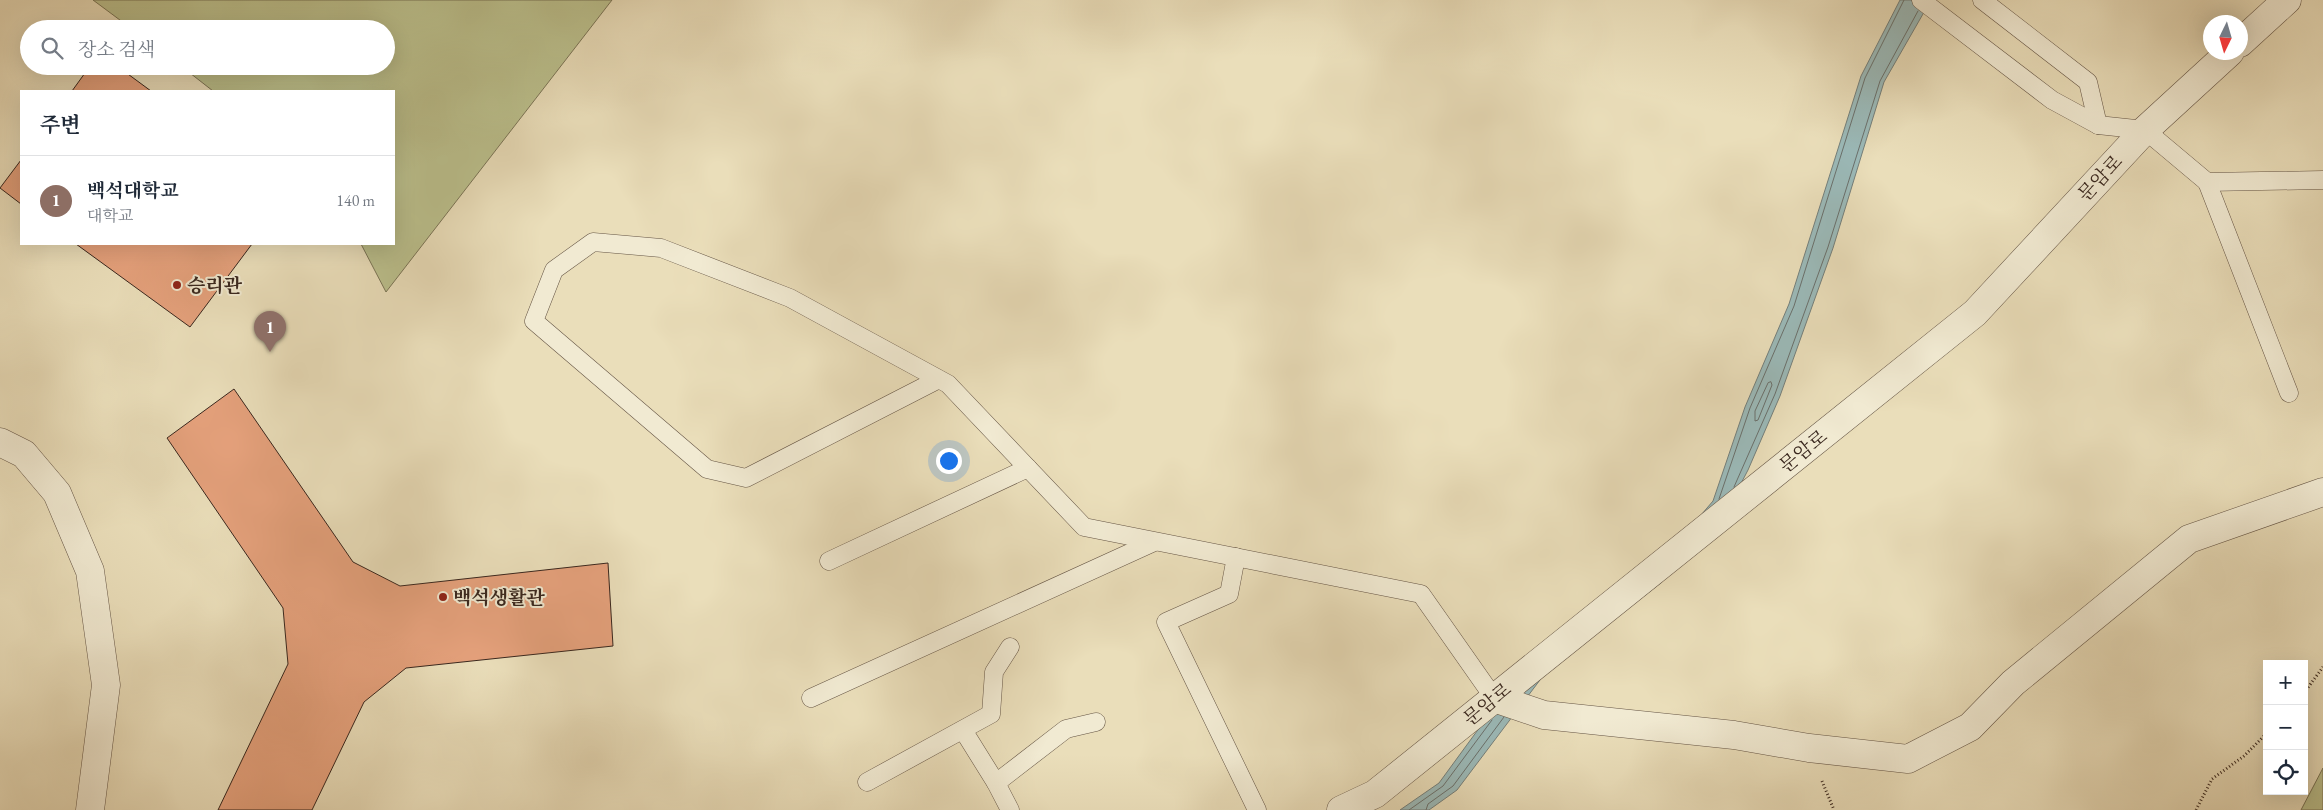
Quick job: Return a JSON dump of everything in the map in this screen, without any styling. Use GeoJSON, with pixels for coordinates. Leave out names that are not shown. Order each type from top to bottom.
{"type":"FeatureCollection","features":[{"type":"Feature","properties":{"kind":"street"},"geometry":{"type":"LineString","coordinates":[[2248,36],[2288,0]]}},
{"type":"Feature","properties":{"kind":"street","name":"문암로"},"geometry":{"type":"LineString","coordinates":[[1341,810],[1375,794],[1975,313],[2145,130],[2221,60]]}},
{"type":"Feature","properties":{"kind":"street"},"geometry":{"type":"LineString","coordinates":[[0,442],[24,454],[57,493],[90,571],[106,685],[90,810]]}},
{"type":"Feature","properties":{"kind":"street"},"geometry":{"type":"LineString","coordinates":[[1494,698],[1544,715],[1734,735],[1809,748],[1908,760],[1970,727],[2014,683],[2189,539],[2323,492]]}},
{"type":"Feature","properties":{"kind":"lane"},"geometry":{"type":"LineString","coordinates":[[1922,0],[2052,100],[2098,125],[2145,130],[2207,182],[2289,393]]}},
{"type":"Feature","properties":{"kind":"lane"},"geometry":{"type":"LineString","coordinates":[[1982,0],[2088,82],[2098,125]]}},
{"type":"Feature","properties":{"kind":"lane"},"geometry":{"type":"LineString","coordinates":[[2207,182],[2323,180]]}},
{"type":"Feature","properties":{"kind":"lane"},"geometry":{"type":"LineString","coordinates":[[939,379],[746,478],[706,469],[534,321],[554,270],[593,242],[661,248],[790,298],[939,379],[948,384],[1084,527],[1421,594],[1494,698]]}},
{"type":"Feature","properties":{"kind":"lane"},"geometry":{"type":"LineString","coordinates":[[829,561],[1028,468]]}},
{"type":"Feature","properties":{"kind":"lane"},"geometry":{"type":"LineString","coordinates":[[810,698],[1154,542]]}},
{"type":"Feature","properties":{"kind":"lane"},"geometry":{"type":"LineString","coordinates":[[1236,558],[1229,594],[1166,622],[1257,810]]}},
{"type":"Feature","properties":{"kind":"lane"},"geometry":{"type":"LineString","coordinates":[[867,782],[991,714],[994,672],[1010,647]]}},
{"type":"Feature","properties":{"kind":"lane"},"geometry":{"type":"LineString","coordinates":[[996,783],[1066,729],[1096,722]]}},
{"type":"Feature","properties":{"kind":"lane"},"geometry":{"type":"LineString","coordinates":[[963,730],[996,783],[1010,810]]}},
{"type":"Feature","properties":{"kind":"path"},"geometry":{"type":"LineString","coordinates":[[2308,688],[2323,667]]}},
{"type":"Feature","properties":{"kind":"path"},"geometry":{"type":"LineString","coordinates":[[2196,810],[2212,779],[2244,756],[2263,737]]}},
{"type":"Feature","properties":{"kind":"green space"},"geometry":{"type":"Polygon","coordinates":[[[93,0],[612,0],[386,292],[362,245],[395,245],[395,90],[212,90],[193,75],[395,75],[395,20],[120,20],[93,0]]]}},
{"type":"Feature","properties":{"kind":"green space"},"geometry":{"type":"Polygon","coordinates":[[[2323,768],[2323,810],[2301,810],[2323,768]]]}},
{"type":"Feature","properties":{"kind":"water"},"geometry":{"type":"Polygon","coordinates":[[[1900,0],[1931,0],[1884,82],[1833,248],[1780,396],[1748,470],[1723,518],[1662,582],[1546,672],[1457,790],[1429,810],[1400,810],[1439,783],[1488,716],[1660,563],[1713,501],[1745,407],[1789,304],[1861,76],[1900,0]]]}},
{"type":"Feature","properties":{"kind":"building"},"geometry":{"type":"Polygon","coordinates":[[[84,75],[129,75],[150,90],[73,90],[84,75]]]}},
{"type":"Feature","properties":{"kind":"building"},"geometry":{"type":"Polygon","coordinates":[[[20,161],[20,203],[0,188],[20,161]]]}},
{"type":"Feature","properties":{"kind":"building","name":"승리관"},"geometry":{"type":"Polygon","coordinates":[[[77,245],[251,245],[190,327],[77,245]]]}},
{"type":"Feature","properties":{"kind":"building","name":"백석생활관"},"geometry":{"type":"Polygon","coordinates":[[[234,389],[353,562],[400,586],[608,563],[613,646],[406,668],[364,702],[312,810],[218,810],[288,664],[283,608],[167,438],[234,389]]]}},
{"type":"Feature","properties":{"kind":"place","name":"승리관"},"geometry":{"type":"Point","coordinates":[177,285]}},
{"type":"Feature","properties":{"kind":"place","name":"백석대학교"},"geometry":{"type":"Point","coordinates":[270,352]}},
{"type":"Feature","properties":{"kind":"place","name":"백석생활관"},"geometry":{"type":"Point","coordinates":[443,597]}}]}
